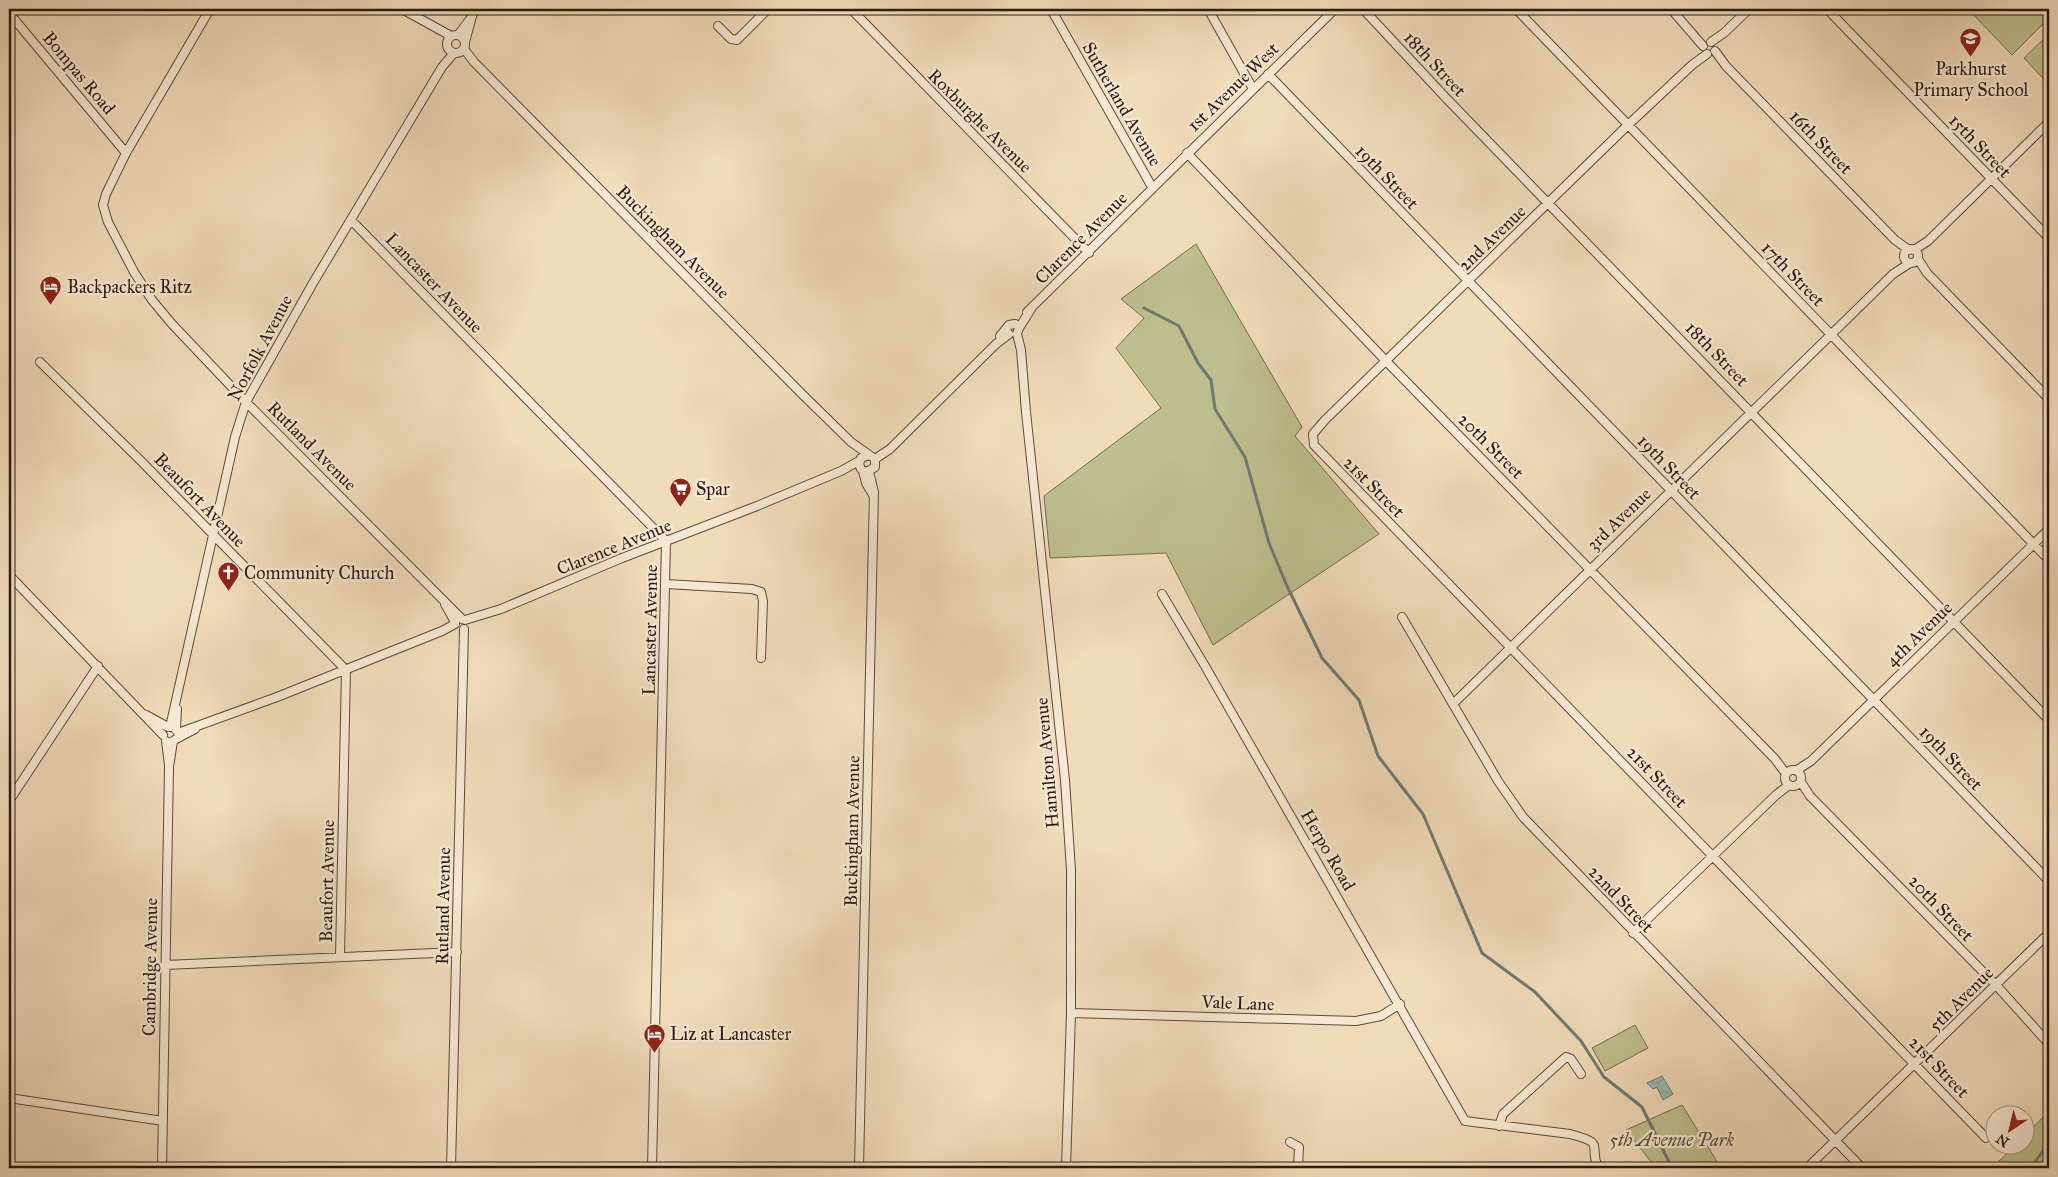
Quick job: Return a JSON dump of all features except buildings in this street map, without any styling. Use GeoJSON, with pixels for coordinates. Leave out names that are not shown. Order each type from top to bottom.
{"type":"FeatureCollection","features":[{"type":"Feature","properties":{"kind":"street"},"geometry":{"type":"LineString","coordinates":[[126,153],[210,9]]}},
{"type":"Feature","properties":{"kind":"street"},"geometry":{"type":"LineString","coordinates":[[402,9],[432,26],[456,44],[474,9]]}},
{"type":"Feature","properties":{"kind":"street"},"geometry":{"type":"LineString","coordinates":[[718,26],[731,39],[737,40],[768,9]]}},
{"type":"Feature","properties":{"kind":"street","name":"Roxburghe Avenue"},"geometry":{"type":"LineString","coordinates":[[851,9],[1089,253]]}},
{"type":"Feature","properties":{"kind":"street","name":"Sutherland Avenue"},"geometry":{"type":"LineString","coordinates":[[1051,9],[1152,188]]}},
{"type":"Feature","properties":{"kind":"street"},"geometry":{"type":"LineString","coordinates":[[1208,9],[1253,89]]}},
{"type":"Feature","properties":{"kind":"street","name":"1st Avenue West"},"geometry":{"type":"LineString","coordinates":[[1152,188],[1335,9]]}},
{"type":"Feature","properties":{"kind":"street","name":"18th Street"},"geometry":{"type":"LineString","coordinates":[[1363,9],[2049,720]]}},
{"type":"Feature","properties":{"kind":"street","name":"17th Street"},"geometry":{"type":"LineString","coordinates":[[1516,9],[2049,560]]}},
{"type":"Feature","properties":{"kind":"street","name":"16th Street"},"geometry":{"type":"LineString","coordinates":[[1670,9],[2049,399]]}},
{"type":"Feature","properties":{"kind":"street","name":"2nd Avenue"},"geometry":{"type":"LineString","coordinates":[[1313,434],[1749,9]]}},
{"type":"Feature","properties":{"kind":"street","name":"15th Street"},"geometry":{"type":"LineString","coordinates":[[1827,9],[2049,238]]}},
{"type":"Feature","properties":{"kind":"street","name":"Bompas Road"},"geometry":{"type":"LineString","coordinates":[[9,13],[126,153]]}},
{"type":"Feature","properties":{"kind":"street","name":"Buckingham Avenue"},"geometry":{"type":"LineString","coordinates":[[456,44],[852,442],[867,464],[873,495],[859,1168]]}},
{"type":"Feature","properties":{"kind":"street","name":"Norfolk Avenue"},"geometry":{"type":"LineString","coordinates":[[171,734],[235,436],[246,402],[351,220],[456,44]]}},
{"type":"Feature","properties":{"kind":"street","name":"19th Street"},"geometry":{"type":"LineString","coordinates":[[1268,74],[1468,283],[2049,881]]}},
{"type":"Feature","properties":{"kind":"street","name":"3rd Avenue"},"geometry":{"type":"LineString","coordinates":[[1454,704],[1590,568],[2049,122]]}},
{"type":"Feature","properties":{"kind":"street","name":"Rutland Avenue"},"geometry":{"type":"LineString","coordinates":[[126,153],[106,194],[103,205],[118,244],[152,300],[246,402],[315,469],[445,602],[460,625],[463,644],[451,1168]]}},
{"type":"Feature","properties":{"kind":"street","name":"20th Street"},"geometry":{"type":"LineString","coordinates":[[1187,153],[1386,361],[1996,985],[2049,1044]]}},
{"type":"Feature","properties":{"kind":"street","name":"Clarence Avenue"},"geometry":{"type":"LineString","coordinates":[[171,734],[201,725],[346,670],[666,541],[841,472],[867,464],[890,449],[996,344],[1013,331],[1031,309],[1152,188]]}},
{"type":"Feature","properties":{"kind":"street","name":"Lancaster Avenue"},"geometry":{"type":"LineString","coordinates":[[351,220],[666,541],[652,1168]]}},
{"type":"Feature","properties":{"kind":"street","name":"Hamilton Avenue"},"geometry":{"type":"LineString","coordinates":[[1013,331],[1021,357],[1068,813],[1072,901],[1071,1013],[1066,1168]]}},
{"type":"Feature","properties":{"kind":"street","name":"Beaufort Avenue"},"geometry":{"type":"LineString","coordinates":[[40,362],[214,535],[346,670],[340,957]]}},
{"type":"Feature","properties":{"kind":"street","name":"21st Street"},"geometry":{"type":"LineString","coordinates":[[1313,434],[1314,445],[1317,450],[1714,856],[1986,1138]]}},
{"type":"Feature","properties":{"kind":"street","name":"4th Avenue"},"geometry":{"type":"LineString","coordinates":[[1633,933],[2049,529]]}},
{"type":"Feature","properties":{"kind":"street"},"geometry":{"type":"LineString","coordinates":[[9,575],[144,714],[171,734]]}},
{"type":"Feature","properties":{"kind":"street"},"geometry":{"type":"LineString","coordinates":[[666,584],[752,589],[760,592],[763,601],[761,658]]}},
{"type":"Feature","properties":{"kind":"street","name":"Herpo Road"},"geometry":{"type":"LineString","coordinates":[[1162,594],[1400,1004],[1465,1121],[1499,1126]]}},
{"type":"Feature","properties":{"kind":"street","name":"22nd Street"},"geometry":{"type":"LineString","coordinates":[[1402,617],[1517,810],[1633,933],[1862,1168]]}},
{"type":"Feature","properties":{"kind":"street"},"geometry":{"type":"LineString","coordinates":[[9,801],[98,666]]}},
{"type":"Feature","properties":{"kind":"street","name":"Cambridge Avenue"},"geometry":{"type":"LineString","coordinates":[[162,1168],[171,734]]}},
{"type":"Feature","properties":{"kind":"street","name":"5th Avenue"},"geometry":{"type":"LineString","coordinates":[[1807,1168],[2049,933]]}},
{"type":"Feature","properties":{"kind":"street"},"geometry":{"type":"LineString","coordinates":[[165,965],[457,952]]}},
{"type":"Feature","properties":{"kind":"street","name":"Vale Lane"},"geometry":{"type":"LineString","coordinates":[[1071,1013],[1356,1022],[1381,1016],[1400,1004]]}},
{"type":"Feature","properties":{"kind":"street"},"geometry":{"type":"LineString","coordinates":[[1581,1074],[1571,1059],[1566,1057],[1503,1114],[1499,1126],[1570,1134],[1585,1138],[1594,1144],[1596,1148],[1598,1168]]}},
{"type":"Feature","properties":{"kind":"street"},"geometry":{"type":"LineString","coordinates":[[9,1098],[163,1121]]}},
{"type":"Feature","properties":{"kind":"street"},"geometry":{"type":"LineString","coordinates":[[1290,1142],[1299,1147],[1298,1168]]}},
{"type":"Feature","properties":{"kind":"green space"},"geometry":{"type":"Polygon","coordinates":[[[1968,9],[2049,9],[2049,18],[2012,55],[1968,9]]]}},
{"type":"Feature","properties":{"kind":"green space"},"geometry":{"type":"Polygon","coordinates":[[[2049,34],[2049,85],[2024,58],[2049,34]]]}},
{"type":"Feature","properties":{"kind":"green space"},"geometry":{"type":"Polygon","coordinates":[[[1196,244],[1302,427],[1295,436],[1379,534],[1213,645],[1166,553],[1050,558],[1044,496],[1161,408],[1116,348],[1144,318],[1121,299],[1196,244]]]}},
{"type":"Feature","properties":{"kind":"green space"},"geometry":{"type":"Polygon","coordinates":[[[1635,1025],[1648,1048],[1605,1071],[1592,1048],[1635,1025]]]}},
{"type":"Feature","properties":{"kind":"green space","name":"5th Avenue Park"},"geometry":{"type":"Polygon","coordinates":[[[1682,1105],[1721,1168],[1656,1168],[1626,1130],[1682,1105]]]}},
{"type":"Feature","properties":{"kind":"green space"},"geometry":{"type":"Polygon","coordinates":[[[2049,1111],[2049,1168],[1992,1168],[2007,1154],[2036,1154],[2036,1125],[2049,1111]]]}},
{"type":"Feature","properties":{"kind":"water"},"geometry":{"type":"Polygon","coordinates":[[[1662,1076],[1673,1094],[1663,1100],[1657,1087],[1653,1089],[1647,1083],[1662,1076]]]}},
{"type":"Feature","properties":{"kind":"waterway"},"geometry":{"type":"LineString","coordinates":[[1144,308],[1179,326],[1198,363],[1211,380],[1215,409],[1245,457],[1269,543],[1287,586],[1322,658],[1359,700],[1378,756],[1423,814],[1482,953],[1535,992],[1581,1041],[1604,1077],[1642,1107],[1672,1168]]}},
{"type":"Feature","properties":{"kind":"waterway"},"geometry":{"type":"LineString","coordinates":[[2031,1168],[2049,1142]]}},
{"type":"Feature","properties":{"kind":"place","name":"Parkhurst Primary School"},"geometry":{"type":"Point","coordinates":[1971,58]}},
{"type":"Feature","properties":{"kind":"place","name":"Backpackers Ritz"},"geometry":{"type":"Point","coordinates":[51,306]}},
{"type":"Feature","properties":{"kind":"place","name":"Spar"},"geometry":{"type":"Point","coordinates":[680,508]}},
{"type":"Feature","properties":{"kind":"place","name":"Community Church"},"geometry":{"type":"Point","coordinates":[228,592]}},
{"type":"Feature","properties":{"kind":"place","name":"Liz at Lancaster"},"geometry":{"type":"Point","coordinates":[654,1053]}}]}
